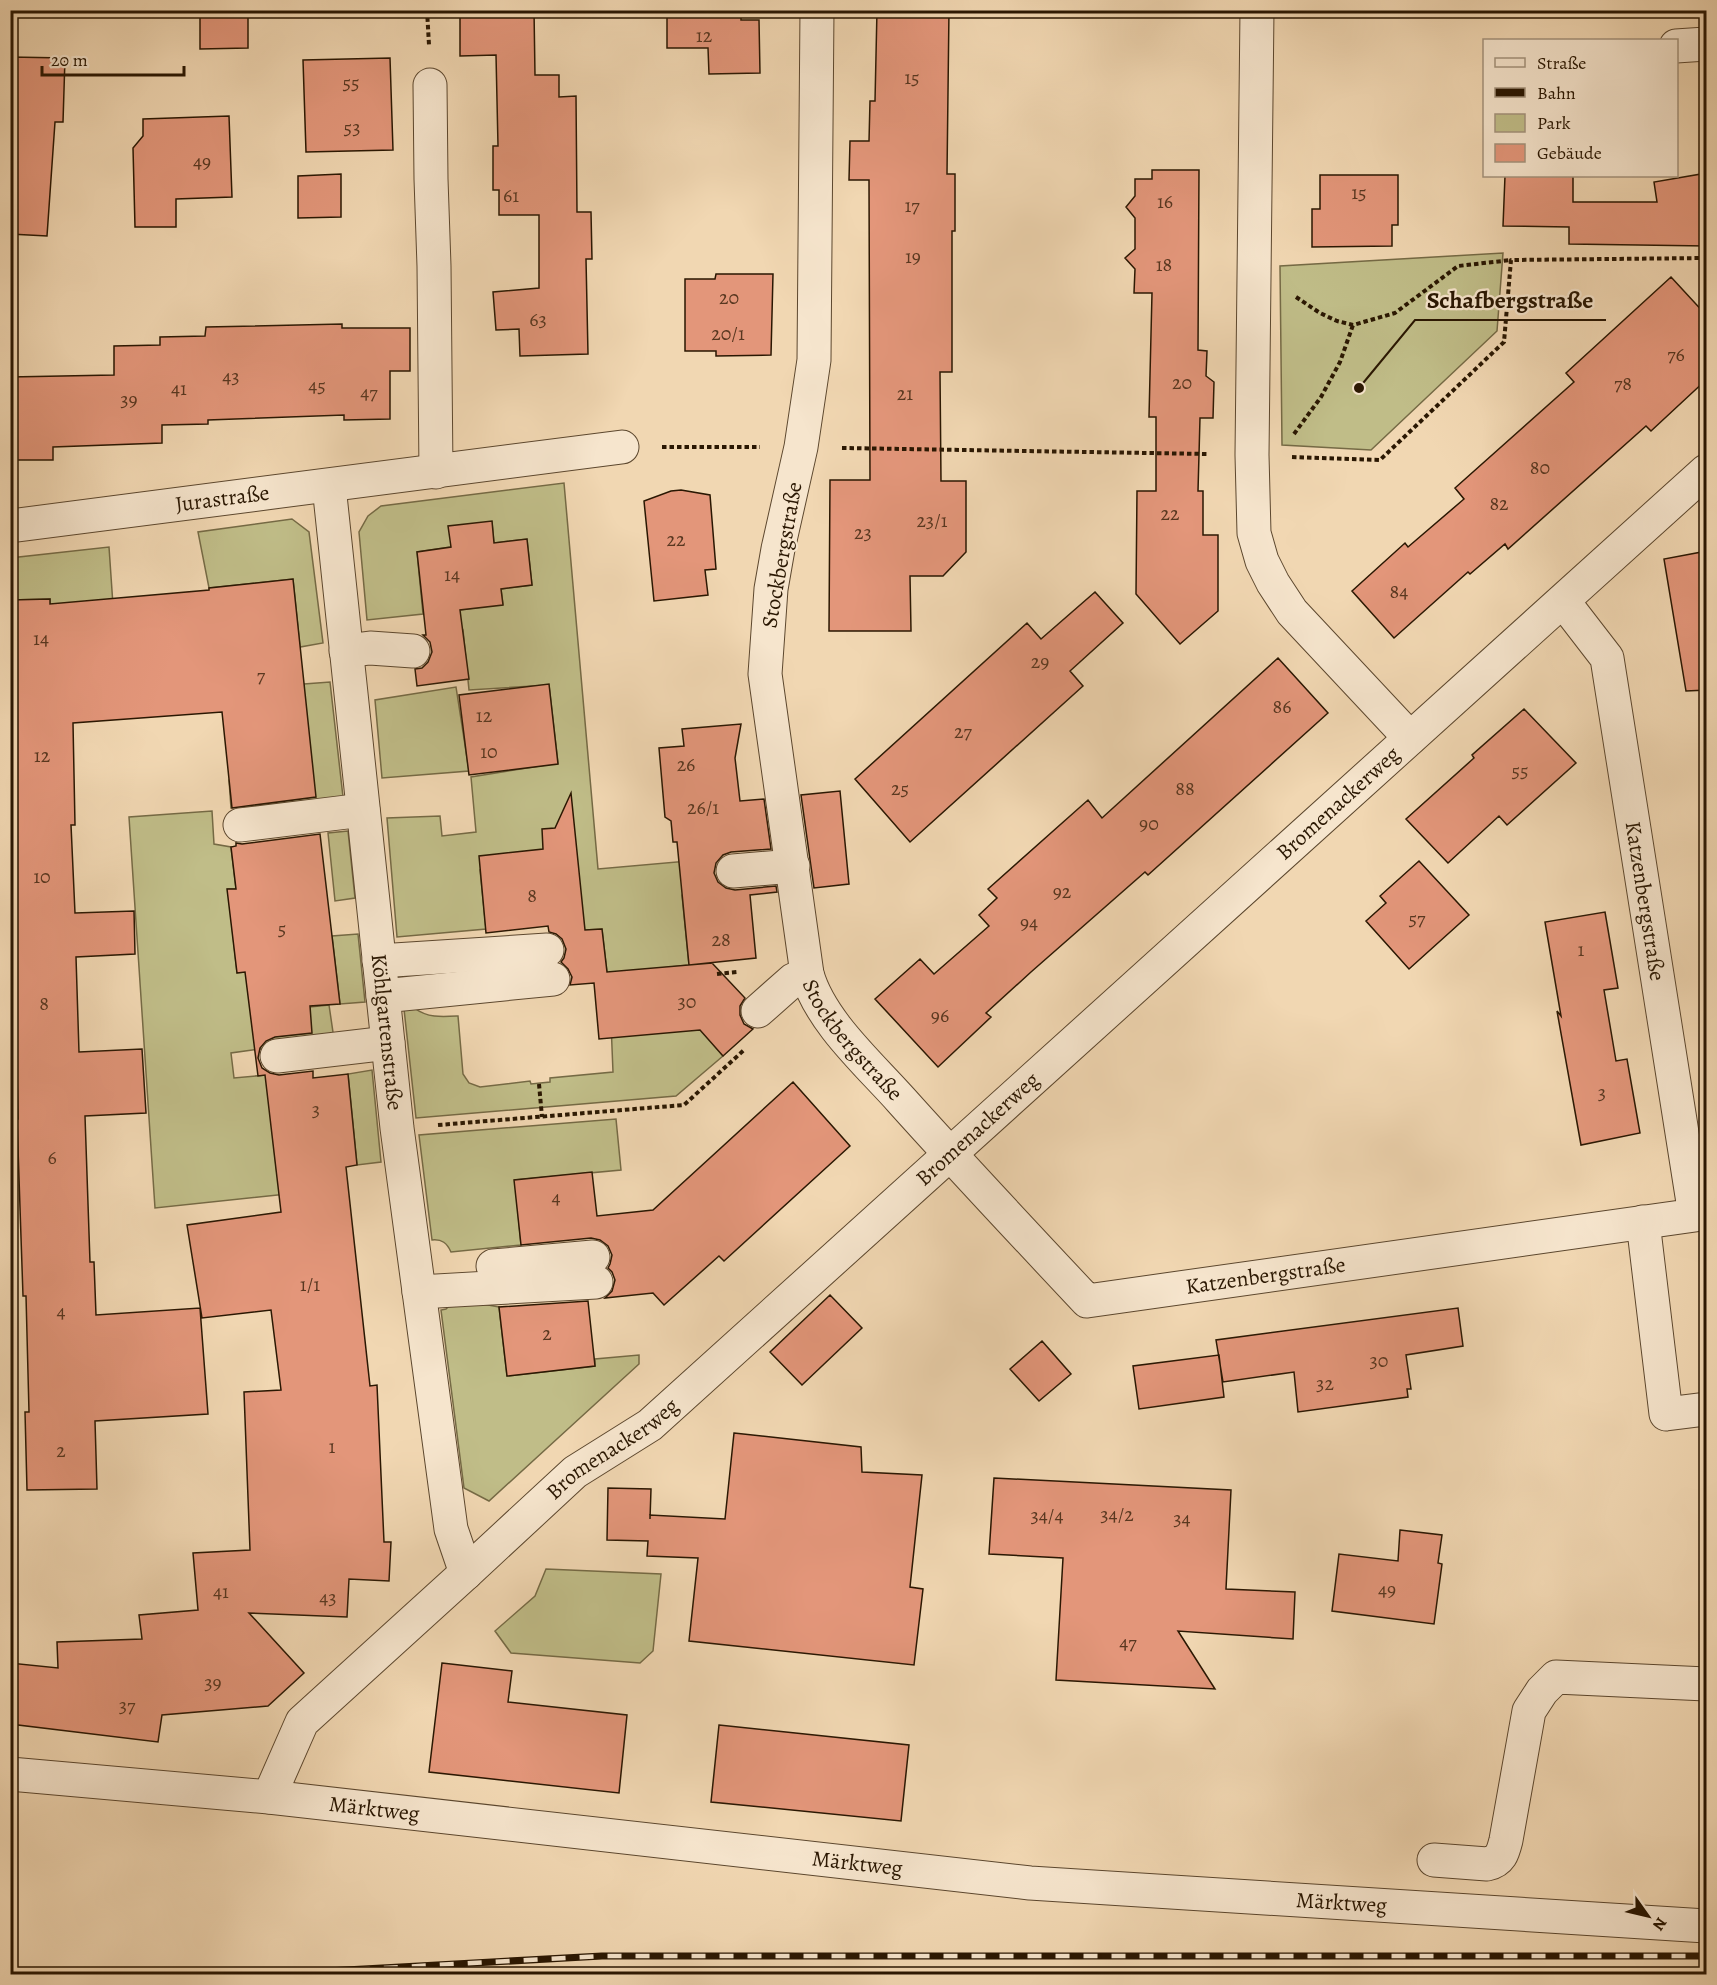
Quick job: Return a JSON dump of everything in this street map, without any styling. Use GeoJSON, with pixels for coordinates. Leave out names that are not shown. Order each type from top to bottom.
{"type":"FeatureCollection","features":[{"type":"Feature","properties":{"kind":"street","name":"Stockbergstraße"},"geometry":{"type":"LineString","coordinates":[[817,10],[814,360],[809,407],[771,589],[765,674],[811,989],[821,1009],[843,1036],[950,1154]]}},
{"type":"Feature","properties":{"kind":"street"},"geometry":{"type":"LineString","coordinates":[[1257,10],[1254,269],[1265,455],[1254,533],[1262,561],[1292,612],[1410,738]]}},
{"type":"Feature","properties":{"kind":"street"},"geometry":{"type":"LineString","coordinates":[[1678,46],[1707,44]]}},
{"type":"Feature","properties":{"kind":"street"},"geometry":{"type":"LineString","coordinates":[[430,85],[436,471]]}},
{"type":"Feature","properties":{"kind":"street","name":"Jurastraße"},"geometry":{"type":"LineString","coordinates":[[10,526],[622,447]]}},
{"type":"Feature","properties":{"kind":"street","name":"Bromenackerweg"},"geometry":{"type":"LineString","coordinates":[[269,1797],[302,1722],[575,1472],[650,1425],[1707,471]]}},
{"type":"Feature","properties":{"kind":"street","name":"Köhlgartenstraße"},"geometry":{"type":"LineString","coordinates":[[329,486],[397,1128],[451,1529],[466,1574]]}},
{"type":"Feature","properties":{"kind":"street","name":"Katzenbergstraße"},"geometry":{"type":"LineString","coordinates":[[950,1154],[1087,1301],[1643,1222],[1701,1224],[1607,658],[1563,601]]}},
{"type":"Feature","properties":{"kind":"street"},"geometry":{"type":"LineString","coordinates":[[346,651],[370,648],[413,651]]}},
{"type":"Feature","properties":{"kind":"street"},"geometry":{"type":"LineString","coordinates":[[240,825],[363,810]]}},
{"type":"Feature","properties":{"kind":"street"},"geometry":{"type":"LineString","coordinates":[[733,871],[793,866]]}},
{"type":"Feature","properties":{"kind":"street"},"geometry":{"type":"LineString","coordinates":[[380,961],[550,965],[383,996]]}},
{"type":"Feature","properties":{"kind":"street"},"geometry":{"type":"LineString","coordinates":[[758,1011],[793,980],[807,974]]}},
{"type":"Feature","properties":{"kind":"street"},"geometry":{"type":"LineString","coordinates":[[277,1056],[388,1043]]}},
{"type":"Feature","properties":{"kind":"street"},"geometry":{"type":"LineString","coordinates":[[1643,1222],[1666,1414],[1707,1408]]}},
{"type":"Feature","properties":{"kind":"street"},"geometry":{"type":"LineString","coordinates":[[418,1283],[595,1269]]}},
{"type":"Feature","properties":{"kind":"street"},"geometry":{"type":"LineString","coordinates":[[1434,1860],[1487,1864],[1499,1859],[1504,1851],[1529,1712],[1542,1691],[1556,1677],[1707,1684]]}},
{"type":"Feature","properties":{"kind":"street","name":"Märktweg"},"geometry":{"type":"LineString","coordinates":[[10,1774],[269,1797],[1030,1883],[1707,1926]]}},
{"type":"Feature","properties":{"kind":"path"},"geometry":{"type":"LineString","coordinates":[[1254,269],[1320,313],[1353,325],[1395,313],[1458,266],[1511,260],[1707,258]]}},
{"type":"Feature","properties":{"kind":"path"},"geometry":{"type":"LineString","coordinates":[[622,447],[801,447],[1265,455],[1380,460],[1504,342],[1511,260]]}},
{"type":"Feature","properties":{"kind":"path"},"geometry":{"type":"LineString","coordinates":[[1265,455],[1326,388],[1340,362],[1353,325]]}},
{"type":"Feature","properties":{"kind":"path"},"geometry":{"type":"LineString","coordinates":[[397,1128],[684,1105],[752,1043]]}},
{"type":"Feature","properties":{"kind":"path"},"geometry":{"type":"LineString","coordinates":[[539,1084],[542,1116]]}},
{"type":"Feature","properties":{"kind":"green space"},"geometry":{"type":"Polygon","coordinates":[[[1503,253],[1497,331],[1371,450],[1282,445],[1280,266],[1503,253]]]}},
{"type":"Feature","properties":{"kind":"green space"},"geometry":{"type":"Polygon","coordinates":[[[564,483],[598,869],[688,861],[691,887],[682,895],[689,965],[651,969],[723,1056],[676,1096],[416,1118],[404,1009],[414,1008],[424,1014],[435,1016],[458,1016],[463,1074],[469,1083],[480,1087],[530,1081],[531,1084],[550,1082],[550,1078],[613,1072],[610,998],[602,929],[585,930],[545,849],[510,866],[480,870],[486,929],[397,937],[387,818],[440,816],[442,836],[476,832],[471,777],[558,763],[549,685],[469,690],[463,630],[452,611],[503,604],[501,589],[532,585],[527,539],[494,543],[492,522],[451,547],[417,552],[423,614],[367,620],[359,532],[368,516],[381,506],[564,483]]]}},
{"type":"Feature","properties":{"kind":"green space"},"geometry":{"type":"Polygon","coordinates":[[[292,519],[309,532],[323,643],[300,647],[293,579],[209,588],[198,532],[292,519]]]}},
{"type":"Feature","properties":{"kind":"green space"},"geometry":{"type":"Polygon","coordinates":[[[109,547],[116,649],[50,624],[50,599],[11,600],[10,558],[109,547]]]}},
{"type":"Feature","properties":{"kind":"green space"},"geometry":{"type":"Polygon","coordinates":[[[330,682],[343,797],[231,808],[229,780],[304,684],[330,682]]]}},
{"type":"Feature","properties":{"kind":"green space"},"geometry":{"type":"Polygon","coordinates":[[[456,687],[469,771],[382,778],[375,700],[456,687]]]}},
{"type":"Feature","properties":{"kind":"green space"},"geometry":{"type":"Polygon","coordinates":[[[212,811],[214,844],[231,847],[236,889],[228,889],[237,973],[245,972],[310,1011],[310,1007],[329,1005],[334,1039],[231,1053],[234,1078],[266,1075],[277,1174],[306,1192],[155,1208],[129,817],[212,811]]]}},
{"type":"Feature","properties":{"kind":"green space"},"geometry":{"type":"Polygon","coordinates":[[[348,831],[355,898],[335,901],[328,833],[348,831]]]}},
{"type":"Feature","properties":{"kind":"green space"},"geometry":{"type":"Polygon","coordinates":[[[358,934],[365,1002],[340,1004],[332,936],[358,934]]]}},
{"type":"Feature","properties":{"kind":"green space"},"geometry":{"type":"Polygon","coordinates":[[[372,1070],[381,1162],[357,1165],[348,1074],[372,1070]]]}},
{"type":"Feature","properties":{"kind":"green space"},"geometry":{"type":"Polygon","coordinates":[[[616,1119],[621,1170],[515,1180],[521,1245],[451,1252],[444,1242],[432,1240],[419,1135],[616,1119]]]}},
{"type":"Feature","properties":{"kind":"green space"},"geometry":{"type":"Polygon","coordinates":[[[456,1299],[499,1307],[507,1376],[595,1366],[595,1359],[639,1355],[639,1364],[489,1501],[464,1488],[441,1310],[446,1309],[456,1299]]]}},
{"type":"Feature","properties":{"kind":"green space"},"geometry":{"type":"Polygon","coordinates":[[[546,1569],[661,1574],[653,1651],[640,1663],[511,1653],[495,1631],[535,1596],[546,1569]]]}},
{"type":"Feature","properties":{"kind":"building"},"geometry":{"type":"Polygon","coordinates":[[[200,10],[248,10],[248,48],[200,49],[200,10]]]}},
{"type":"Feature","properties":{"kind":"building"},"geometry":{"type":"Polygon","coordinates":[[[460,10],[534,10],[535,75],[559,75],[559,97],[576,96],[577,212],[591,212],[592,259],[586,259],[588,354],[520,356],[519,329],[496,330],[493,292],[539,288],[539,215],[499,215],[499,190],[493,190],[493,146],[498,146],[496,55],[460,56],[460,10]]]}},
{"type":"Feature","properties":{"kind":"building"},"geometry":{"type":"Polygon","coordinates":[[[667,10],[741,10],[741,20],[759,20],[760,73],[709,74],[708,48],[667,48],[667,10]]]}},
{"type":"Feature","properties":{"kind":"building"},"geometry":{"type":"Polygon","coordinates":[[[877,10],[949,10],[947,174],[955,174],[955,231],[952,231],[952,372],[940,372],[941,481],[966,481],[966,552],[943,576],[910,576],[911,631],[829,631],[830,480],[870,480],[869,180],[849,180],[850,141],[869,141],[870,101],[875,101],[877,10]]]}},
{"type":"Feature","properties":{"kind":"building"},"geometry":{"type":"Polygon","coordinates":[[[10,57],[65,58],[63,122],[55,122],[47,236],[10,234],[10,57]]]}},
{"type":"Feature","properties":{"kind":"building"},"geometry":{"type":"Polygon","coordinates":[[[390,58],[393,150],[306,152],[303,60],[390,58]]]}},
{"type":"Feature","properties":{"kind":"building"},"geometry":{"type":"Polygon","coordinates":[[[229,116],[232,197],[176,199],[176,227],[135,227],[133,148],[143,136],[143,119],[229,116]]]}},
{"type":"Feature","properties":{"kind":"building"},"geometry":{"type":"Polygon","coordinates":[[[1152,170],[1199,170],[1198,350],[1207,351],[1206,376],[1214,382],[1213,418],[1200,418],[1198,491],[1203,491],[1203,535],[1218,535],[1218,611],[1180,644],[1136,594],[1137,491],[1156,491],[1156,417],[1149,417],[1152,293],[1134,293],[1135,269],[1125,258],[1135,249],[1135,218],[1126,207],[1135,196],[1135,179],[1152,179],[1152,170]]]}},
{"type":"Feature","properties":{"kind":"building"},"geometry":{"type":"Polygon","coordinates":[[[1707,173],[1707,246],[1569,244],[1569,227],[1503,226],[1505,177],[1573,177],[1573,202],[1657,202],[1654,182],[1707,173]]]}},
{"type":"Feature","properties":{"kind":"building"},"geometry":{"type":"Polygon","coordinates":[[[341,174],[341,217],[298,218],[298,176],[341,174]]]}},
{"type":"Feature","properties":{"kind":"building"},"geometry":{"type":"Polygon","coordinates":[[[1320,175],[1398,175],[1398,225],[1392,225],[1392,246],[1312,247],[1312,209],[1320,209],[1320,175]]]}},
{"type":"Feature","properties":{"kind":"building"},"geometry":{"type":"Polygon","coordinates":[[[716,274],[773,274],[771,355],[716,356],[716,351],[685,351],[685,279],[715,279],[716,274]]]}},
{"type":"Feature","properties":{"kind":"building"},"geometry":{"type":"Polygon","coordinates":[[[1671,277],[1707,316],[1707,379],[1651,431],[1646,426],[1508,549],[1505,544],[1470,574],[1468,572],[1394,638],[1352,591],[1405,543],[1408,547],[1464,499],[1455,488],[1574,382],[1566,373],[1671,277]]]}},
{"type":"Feature","properties":{"kind":"building"},"geometry":{"type":"Polygon","coordinates":[[[342,324],[342,328],[410,328],[410,371],[390,371],[390,419],[344,420],[344,415],[208,420],[208,424],[162,425],[162,443],[53,447],[53,460],[10,460],[10,377],[114,375],[114,346],[160,345],[160,337],[205,336],[206,327],[342,324]]]}},
{"type":"Feature","properties":{"kind":"building"},"geometry":{"type":"Polygon","coordinates":[[[681,490],[710,495],[716,569],[705,570],[708,595],[654,601],[644,501],[671,491],[681,490]]]}},
{"type":"Feature","properties":{"kind":"building"},"geometry":{"type":"Polygon","coordinates":[[[492,521],[494,543],[527,539],[532,585],[501,589],[503,605],[460,610],[469,679],[417,686],[415,669],[422,668],[428,662],[432,652],[430,642],[423,635],[426,635],[417,552],[451,547],[448,526],[492,521]]]}},
{"type":"Feature","properties":{"kind":"building"},"geometry":{"type":"Polygon","coordinates":[[[1707,551],[1707,690],[1686,691],[1664,559],[1707,551]]]}},
{"type":"Feature","properties":{"kind":"building"},"geometry":{"type":"Polygon","coordinates":[[[293,579],[316,797],[232,808],[222,712],[73,723],[75,825],[71,825],[75,913],[134,911],[135,954],[76,957],[79,1052],[142,1049],[146,1113],[85,1116],[90,1262],[94,1262],[96,1315],[200,1308],[208,1414],[95,1421],[97,1489],[27,1490],[25,1412],[29,1412],[26,1296],[23,1296],[16,1023],[10,1023],[10,984],[15,984],[13,895],[10,895],[10,600],[50,599],[50,604],[209,590],[209,588],[293,579]]]}},
{"type":"Feature","properties":{"kind":"building"},"geometry":{"type":"Polygon","coordinates":[[[1095,592],[1123,623],[1070,671],[1083,686],[910,842],[855,779],[1027,623],[1041,639],[1095,592]]]}},
{"type":"Feature","properties":{"kind":"building"},"geometry":{"type":"Polygon","coordinates":[[[1278,658],[1328,713],[1148,875],[1145,872],[1031,972],[986,1013],[991,1017],[938,1067],[875,999],[920,959],[934,974],[989,926],[979,915],[997,898],[988,889],[1088,800],[1102,818],[1278,658]]]}},
{"type":"Feature","properties":{"kind":"building"},"geometry":{"type":"Polygon","coordinates":[[[549,684],[558,764],[469,775],[459,695],[549,684]]]}},
{"type":"Feature","properties":{"kind":"building"},"geometry":{"type":"Polygon","coordinates":[[[1524,709],[1576,763],[1507,825],[1499,816],[1448,863],[1406,819],[1474,758],[1472,755],[1524,709]]]}},
{"type":"Feature","properties":{"kind":"building"},"geometry":{"type":"Polygon","coordinates":[[[741,724],[735,758],[740,801],[764,799],[771,849],[731,852],[723,855],[716,863],[714,873],[718,882],[726,888],[735,890],[776,886],[777,892],[750,895],[756,958],[689,965],[677,842],[673,842],[671,821],[665,817],[659,748],[684,746],[682,729],[741,724]]]}},
{"type":"Feature","properties":{"kind":"building"},"geometry":{"type":"Polygon","coordinates":[[[840,791],[849,884],[814,888],[801,795],[840,791]]]}},
{"type":"Feature","properties":{"kind":"building"},"geometry":{"type":"Polygon","coordinates":[[[571,793],[585,930],[602,929],[607,972],[712,963],[745,998],[740,1006],[740,1015],[744,1024],[753,1029],[723,1056],[700,1030],[599,1039],[594,983],[570,985],[572,977],[561,962],[566,949],[562,939],[549,932],[548,926],[486,933],[479,856],[543,849],[542,829],[555,828],[571,793]]]}},
{"type":"Feature","properties":{"kind":"building"},"geometry":{"type":"Polygon","coordinates":[[[320,834],[340,1004],[310,1006],[312,1033],[275,1037],[266,1041],[260,1048],[258,1058],[262,1068],[279,1075],[313,1071],[313,1078],[348,1074],[357,1165],[346,1167],[370,1386],[377,1385],[384,1542],[391,1542],[389,1581],[349,1579],[347,1617],[249,1613],[304,1673],[268,1706],[162,1715],[158,1742],[10,1724],[10,1663],[58,1668],[57,1642],[142,1639],[139,1615],[198,1610],[193,1553],[250,1550],[244,1392],[281,1390],[271,1310],[202,1318],[187,1225],[281,1212],[265,1075],[258,1076],[245,972],[237,973],[227,889],[236,889],[231,847],[236,846],[236,843],[320,834]]]}},
{"type":"Feature","properties":{"kind":"building"},"geometry":{"type":"Polygon","coordinates":[[[1419,861],[1469,915],[1409,969],[1366,921],[1386,903],[1380,896],[1419,861]]]}},
{"type":"Feature","properties":{"kind":"building"},"geometry":{"type":"Polygon","coordinates":[[[1605,912],[1618,988],[1604,990],[1616,1061],[1627,1059],[1640,1133],[1581,1145],[1557,1011],[1561,1016],[1545,922],[1605,912]]]}},
{"type":"Feature","properties":{"kind":"building"},"geometry":{"type":"Polygon","coordinates":[[[793,1082],[850,1146],[724,1261],[719,1256],[664,1305],[653,1293],[605,1298],[612,1291],[615,1280],[608,1268],[612,1255],[608,1246],[600,1240],[591,1238],[521,1245],[514,1180],[592,1172],[597,1216],[653,1210],[793,1082]]]}},
{"type":"Feature","properties":{"kind":"building"},"geometry":{"type":"Polygon","coordinates":[[[830,1295],[862,1328],[802,1385],[770,1352],[830,1295]]]}},
{"type":"Feature","properties":{"kind":"building"},"geometry":{"type":"Polygon","coordinates":[[[588,1301],[595,1366],[507,1376],[499,1307],[588,1301]]]}},
{"type":"Feature","properties":{"kind":"building"},"geometry":{"type":"Polygon","coordinates":[[[1458,1308],[1463,1346],[1406,1355],[1411,1389],[1407,1389],[1408,1397],[1298,1412],[1294,1372],[1223,1382],[1216,1340],[1458,1308]]]}},
{"type":"Feature","properties":{"kind":"building"},"geometry":{"type":"Polygon","coordinates":[[[1042,1341],[1071,1374],[1039,1401],[1010,1369],[1042,1341]]]}},
{"type":"Feature","properties":{"kind":"building"},"geometry":{"type":"Polygon","coordinates":[[[1219,1355],[1224,1397],[1139,1409],[1133,1366],[1219,1355]]]}},
{"type":"Feature","properties":{"kind":"building"},"geometry":{"type":"Polygon","coordinates":[[[734,1433],[861,1447],[862,1472],[922,1475],[910,1587],[923,1589],[914,1665],[689,1641],[698,1558],[647,1556],[648,1541],[607,1540],[608,1488],[651,1489],[650,1515],[725,1519],[734,1433]]]}},
{"type":"Feature","properties":{"kind":"building"},"geometry":{"type":"Polygon","coordinates":[[[994,1478],[1231,1490],[1226,1589],[1295,1592],[1293,1639],[1178,1631],[1215,1689],[1056,1680],[1063,1558],[989,1554],[994,1478]]]}},
{"type":"Feature","properties":{"kind":"building"},"geometry":{"type":"Polygon","coordinates":[[[1400,1530],[1442,1535],[1438,1563],[1442,1564],[1434,1624],[1332,1611],[1339,1554],[1398,1561],[1400,1530]]]}},
{"type":"Feature","properties":{"kind":"building"},"geometry":{"type":"Polygon","coordinates":[[[442,1663],[512,1671],[508,1702],[627,1715],[619,1793],[429,1772],[442,1663]]]}},
{"type":"Feature","properties":{"kind":"building"},"geometry":{"type":"Polygon","coordinates":[[[719,1725],[909,1745],[901,1821],[711,1802],[719,1725]]]}},
{"type":"Feature","properties":{"kind":"railway"},"geometry":{"type":"LineString","coordinates":[[272,1974],[602,1956],[1706,1956]]}},
{"type":"Feature","properties":{"kind":"place","name":"Schafbergstraße"},"geometry":{"type":"Point","coordinates":[1359,388]}}]}
